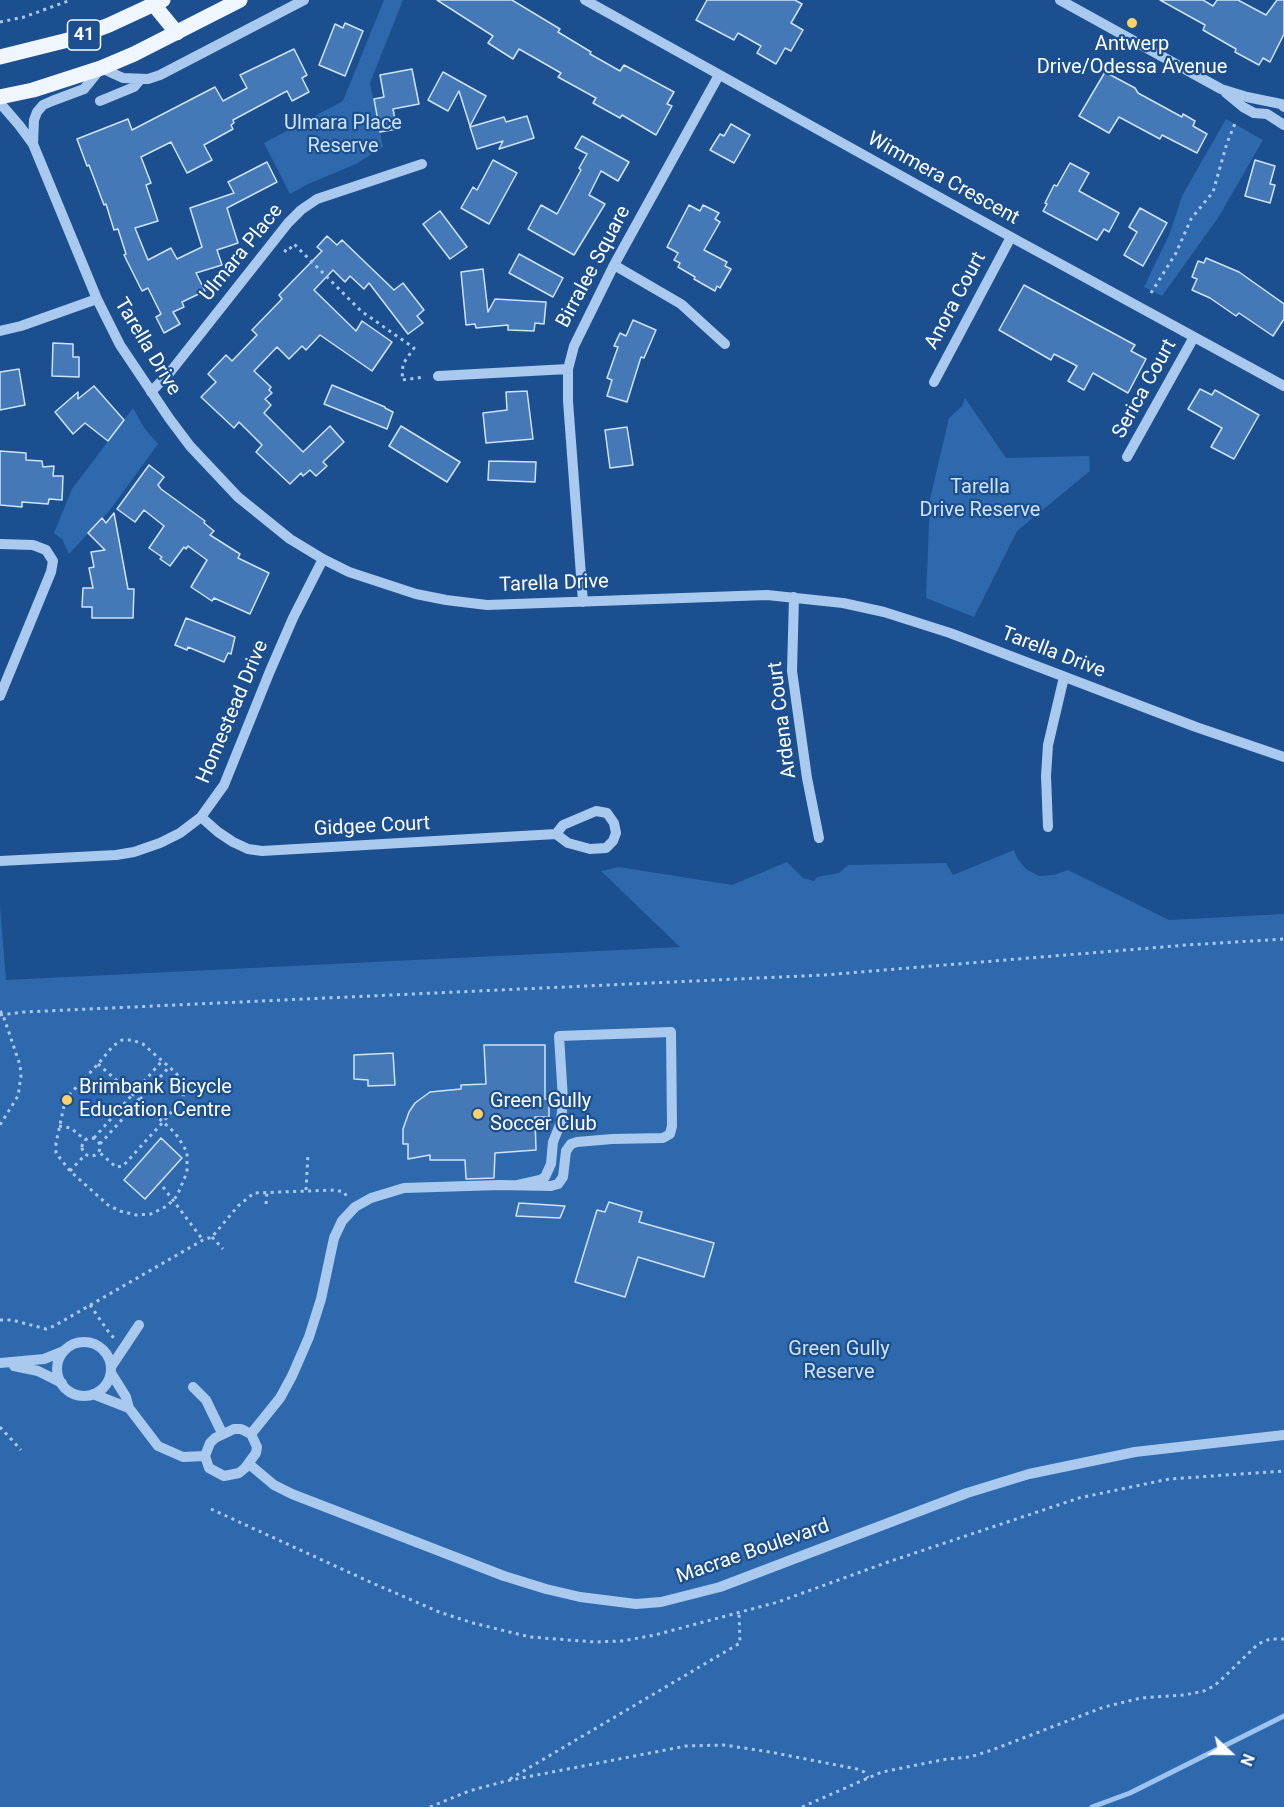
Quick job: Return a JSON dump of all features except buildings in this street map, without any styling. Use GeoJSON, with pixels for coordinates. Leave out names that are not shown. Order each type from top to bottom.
{"type":"FeatureCollection","features":[{"type":"Feature","properties":{"kind":"main road","name":"41"},"geometry":{"type":"LineString","coordinates":[[0,97],[33,90],[101,68],[177,33],[240,0]]}},
{"type":"Feature","properties":{"kind":"main road","name":"41"},"geometry":{"type":"LineString","coordinates":[[0,57],[72,39],[158,2]]}},
{"type":"Feature","properties":{"kind":"main road"},"geometry":{"type":"LineString","coordinates":[[158,2],[177,33]]}},
{"type":"Feature","properties":{"kind":"street"},"geometry":{"type":"LineString","coordinates":[[101,68],[123,78],[140,80],[160,75],[304,0]]}},
{"type":"Feature","properties":{"kind":"street","name":"Wimmera Crescent"},"geometry":{"type":"LineString","coordinates":[[585,0],[1284,386]]}},
{"type":"Feature","properties":{"kind":"street"},"geometry":{"type":"LineString","coordinates":[[1060,0],[1221,89],[1243,107],[1254,113],[1274,117],[1284,126]]}},
{"type":"Feature","properties":{"kind":"street","name":"Tarella Drive"},"geometry":{"type":"LineString","coordinates":[[33,144],[34,120],[43,105],[84,89],[101,68]]}},
{"type":"Feature","properties":{"kind":"street","name":"Birralee Square"},"geometry":{"type":"LineString","coordinates":[[583,602],[568,401],[568,369],[581,330],[614,265],[719,75]]}},
{"type":"Feature","properties":{"kind":"street"},"geometry":{"type":"LineString","coordinates":[[100,100],[134,87],[140,80]]}},
{"type":"Feature","properties":{"kind":"street"},"geometry":{"type":"LineString","coordinates":[[1221,89],[1248,98],[1283,103],[1274,117]]}},
{"type":"Feature","properties":{"kind":"street","name":"Tarella Drive"},"geometry":{"type":"LineString","coordinates":[[0,103],[33,144],[97,299],[120,345],[151,392],[190,446],[238,497],[290,539],[323,559],[386,586],[446,600],[487,605],[735,595],[794,597],[843,603],[884,612],[950,633],[1284,757]]}},
{"type":"Feature","properties":{"kind":"street","name":"Ulmara Place"},"geometry":{"type":"LineString","coordinates":[[151,392],[171,371],[273,241],[301,210],[317,199],[422,164]]}},
{"type":"Feature","properties":{"kind":"street","name":"Anora Court"},"geometry":{"type":"LineString","coordinates":[[934,382],[1011,237]]}},
{"type":"Feature","properties":{"kind":"street"},"geometry":{"type":"LineString","coordinates":[[614,265],[681,304],[725,344]]}},
{"type":"Feature","properties":{"kind":"street"},"geometry":{"type":"LineString","coordinates":[[0,331],[21,326],[97,299]]}},
{"type":"Feature","properties":{"kind":"street","name":"Serica Court"},"geometry":{"type":"LineString","coordinates":[[1127,457],[1194,337]]}},
{"type":"Feature","properties":{"kind":"street"},"geometry":{"type":"LineString","coordinates":[[438,376],[568,369]]}},
{"type":"Feature","properties":{"kind":"street"},"geometry":{"type":"LineString","coordinates":[[0,544],[33,545],[46,550],[53,561],[51,572],[0,696]]}},
{"type":"Feature","properties":{"kind":"street","name":"Homestead Drive"},"geometry":{"type":"LineString","coordinates":[[0,861],[134,852],[180,833],[201,817],[224,785],[293,618],[323,559]]}},
{"type":"Feature","properties":{"kind":"street","name":"Ardena Court"},"geometry":{"type":"LineString","coordinates":[[794,597],[792,671],[807,778],[819,838]]}},
{"type":"Feature","properties":{"kind":"street"},"geometry":{"type":"LineString","coordinates":[[1048,827],[1046,776],[1048,745],[1064,677]]}},
{"type":"Feature","properties":{"kind":"street","name":"Gidgee Court"},"geometry":{"type":"LineString","coordinates":[[201,817],[233,842],[248,849],[262,851],[556,834],[568,843],[590,849],[606,848],[613,841],[616,833],[615,823],[607,813],[596,811],[563,825],[556,834]]}},
{"type":"Feature","properties":{"kind":"street"},"geometry":{"type":"LineString","coordinates":[[251,1434],[280,1398],[292,1376],[309,1337],[321,1299],[334,1238],[342,1221],[355,1207],[371,1197],[404,1188],[518,1185],[542,1187],[558,1184],[565,1172],[566,1151],[571,1144],[663,1138],[670,1134],[672,1126],[671,1032],[559,1036],[563,1099],[561,1122],[553,1142],[551,1164],[545,1177],[518,1185]]}},
{"type":"Feature","properties":{"kind":"street"},"geometry":{"type":"LineString","coordinates":[[0,1364],[32,1370],[62,1383],[75,1394],[84,1396],[93,1394],[105,1386],[124,1346],[139,1325]]}},
{"type":"Feature","properties":{"kind":"street"},"geometry":{"type":"LineString","coordinates":[[0,1364],[44,1359],[65,1351],[76,1343],[97,1345],[107,1354],[111,1370],[126,1397],[129,1408],[158,1446],[183,1456],[205,1456]]}},
{"type":"Feature","properties":{"kind":"street"},"geometry":{"type":"LineString","coordinates":[[62,1383],[58,1366],[65,1351]]}},
{"type":"Feature","properties":{"kind":"street"},"geometry":{"type":"LineString","coordinates":[[193,1387],[206,1400],[222,1433]]}},
{"type":"Feature","properties":{"kind":"street"},"geometry":{"type":"LineString","coordinates":[[93,1394],[129,1408]]}},
{"type":"Feature","properties":{"kind":"street"},"geometry":{"type":"LineString","coordinates":[[241,1429],[251,1434],[257,1447],[249,1464],[238,1473],[224,1476],[209,1468],[205,1456],[210,1443],[222,1433],[241,1429]]}},
{"type":"Feature","properties":{"kind":"street","name":"Macrae Boulevard"},"geometry":{"type":"LineString","coordinates":[[249,1464],[274,1485],[292,1494],[504,1576],[580,1597],[636,1604],[661,1602],[720,1587],[967,1494],[1029,1474],[1135,1452],[1284,1435]]}},
{"type":"Feature","properties":{"kind":"path"},"geometry":{"type":"LineString","coordinates":[[0,22],[24,17],[71,0]]}},
{"type":"Feature","properties":{"kind":"path"},"geometry":{"type":"LineString","coordinates":[[1151,293],[1176,253],[1191,219],[1213,192],[1227,142],[1236,121]]}},
{"type":"Feature","properties":{"kind":"path"},"geometry":{"type":"LineString","coordinates":[[273,241],[287,252],[294,244],[361,311],[414,348],[403,364],[402,380],[438,376]]}},
{"type":"Feature","properties":{"kind":"path"},"geometry":{"type":"LineString","coordinates":[[0,1125],[18,1096],[21,1076],[20,1065],[1,1014],[824,975],[1284,939]]}},
{"type":"Feature","properties":{"kind":"path"},"geometry":{"type":"LineString","coordinates":[[98,1064],[133,1094],[163,1122],[178,1137],[187,1152],[187,1172],[181,1189],[167,1206],[143,1216],[128,1214],[108,1205],[70,1171],[56,1153],[59,1126],[66,1100],[98,1064],[117,1043],[126,1040],[137,1041],[180,1077],[184,1092],[180,1104],[163,1122],[120,1168],[113,1165],[99,1152]]}},
{"type":"Feature","properties":{"kind":"path"},"geometry":{"type":"LineString","coordinates":[[85,1155],[81,1147],[86,1140],[94,1138],[162,1061]]}},
{"type":"Feature","properties":{"kind":"path"},"geometry":{"type":"LineString","coordinates":[[85,1155],[94,1156],[99,1152],[100,1144],[169,1067]]}},
{"type":"Feature","properties":{"kind":"path"},"geometry":{"type":"LineString","coordinates":[[59,1126],[71,1128],[86,1140]]}},
{"type":"Feature","properties":{"kind":"path"},"geometry":{"type":"LineString","coordinates":[[94,1138],[100,1144]]}},
{"type":"Feature","properties":{"kind":"path"},"geometry":{"type":"LineString","coordinates":[[306,1191],[308,1154]]}},
{"type":"Feature","properties":{"kind":"path"},"geometry":{"type":"LineString","coordinates":[[70,1171],[85,1155]]}},
{"type":"Feature","properties":{"kind":"path"},"geometry":{"type":"LineString","coordinates":[[163,1187],[203,1240]]}},
{"type":"Feature","properties":{"kind":"path"},"geometry":{"type":"LineString","coordinates":[[0,1320],[12,1320],[46,1329],[212,1237],[238,1206],[254,1193],[335,1190],[344,1192],[355,1207]]}},
{"type":"Feature","properties":{"kind":"path"},"geometry":{"type":"LineString","coordinates":[[266,1204],[267,1191]]}},
{"type":"Feature","properties":{"kind":"path"},"geometry":{"type":"LineString","coordinates":[[212,1237],[223,1249]]}},
{"type":"Feature","properties":{"kind":"path"},"geometry":{"type":"LineString","coordinates":[[90,1305],[110,1335],[124,1346]]}},
{"type":"Feature","properties":{"kind":"path"},"geometry":{"type":"LineString","coordinates":[[0,1427],[21,1450]]}},
{"type":"Feature","properties":{"kind":"path"},"geometry":{"type":"LineString","coordinates":[[211,1509],[276,1539]]}},
{"type":"Feature","properties":{"kind":"path"},"geometry":{"type":"LineString","coordinates":[[506,1781],[740,1642],[739,1612]]}},
{"type":"Feature","properties":{"kind":"path"},"geometry":{"type":"LineString","coordinates":[[802,1807],[868,1778],[902,1767],[970,1757],[1104,1707],[1141,1698],[1204,1691],[1214,1686],[1258,1644],[1270,1639],[1284,1639]]}},
{"type":"Feature","properties":{"kind":"path"},"geometry":{"type":"LineString","coordinates":[[430,1807],[469,1791],[506,1781],[686,1746],[724,1745],[857,1769],[864,1772],[868,1778]]}},
{"type":"Feature","properties":{"kind":"green space","name":"Ulmara Place Reserve"},"geometry":{"type":"Polygon","coordinates":[[[384,0],[403,0],[370,83],[383,147],[356,164],[290,194],[264,143],[343,101],[384,0]]]}},
{"type":"Feature","properties":{"kind":"green space"},"geometry":{"type":"Polygon","coordinates":[[[1226,119],[1263,140],[1218,218],[1162,296],[1144,287],[1170,233],[1182,196],[1226,119]]]}},
{"type":"Feature","properties":{"kind":"green space","name":"Tarella Drive Reserve"},"geometry":{"type":"Polygon","coordinates":[[[965,398],[1006,458],[1089,456],[1090,471],[1017,531],[974,617],[926,598],[930,499],[949,418],[962,406],[965,398]]]}},
{"type":"Feature","properties":{"kind":"green space"},"geometry":{"type":"Polygon","coordinates":[[[133,408],[145,429],[158,444],[110,510],[69,554],[62,539],[54,533],[72,489],[133,408]]]}},
{"type":"Feature","properties":{"kind":"green space","name":"Green Gully Reserve"},"geometry":{"type":"Polygon","coordinates":[[[1014,850],[1026,869],[1039,876],[1054,875],[1068,870],[1169,920],[1284,914],[1284,1807],[0,1807],[0,906],[6,980],[680,947],[601,871],[619,867],[732,885],[787,862],[803,878],[814,881],[817,877],[839,873],[848,865],[946,863],[953,875],[1014,850]]]}},
{"type":"Feature","properties":{"kind":"waterway"},"geometry":{"type":"LineString","coordinates":[[1092,1807],[1130,1793],[1284,1716]]}},
{"type":"Feature","properties":{"kind":"place","name":"Antwerp Drive/Odessa Avenue"},"geometry":{"type":"Point","coordinates":[1132,23]}},
{"type":"Feature","properties":{"kind":"place","name":"Brimbank Bicycle Education Centre"},"geometry":{"type":"Point","coordinates":[67,1100]}},
{"type":"Feature","properties":{"kind":"place","name":"Green Gully Soccer Club"},"geometry":{"type":"Point","coordinates":[478,1114]}}]}
